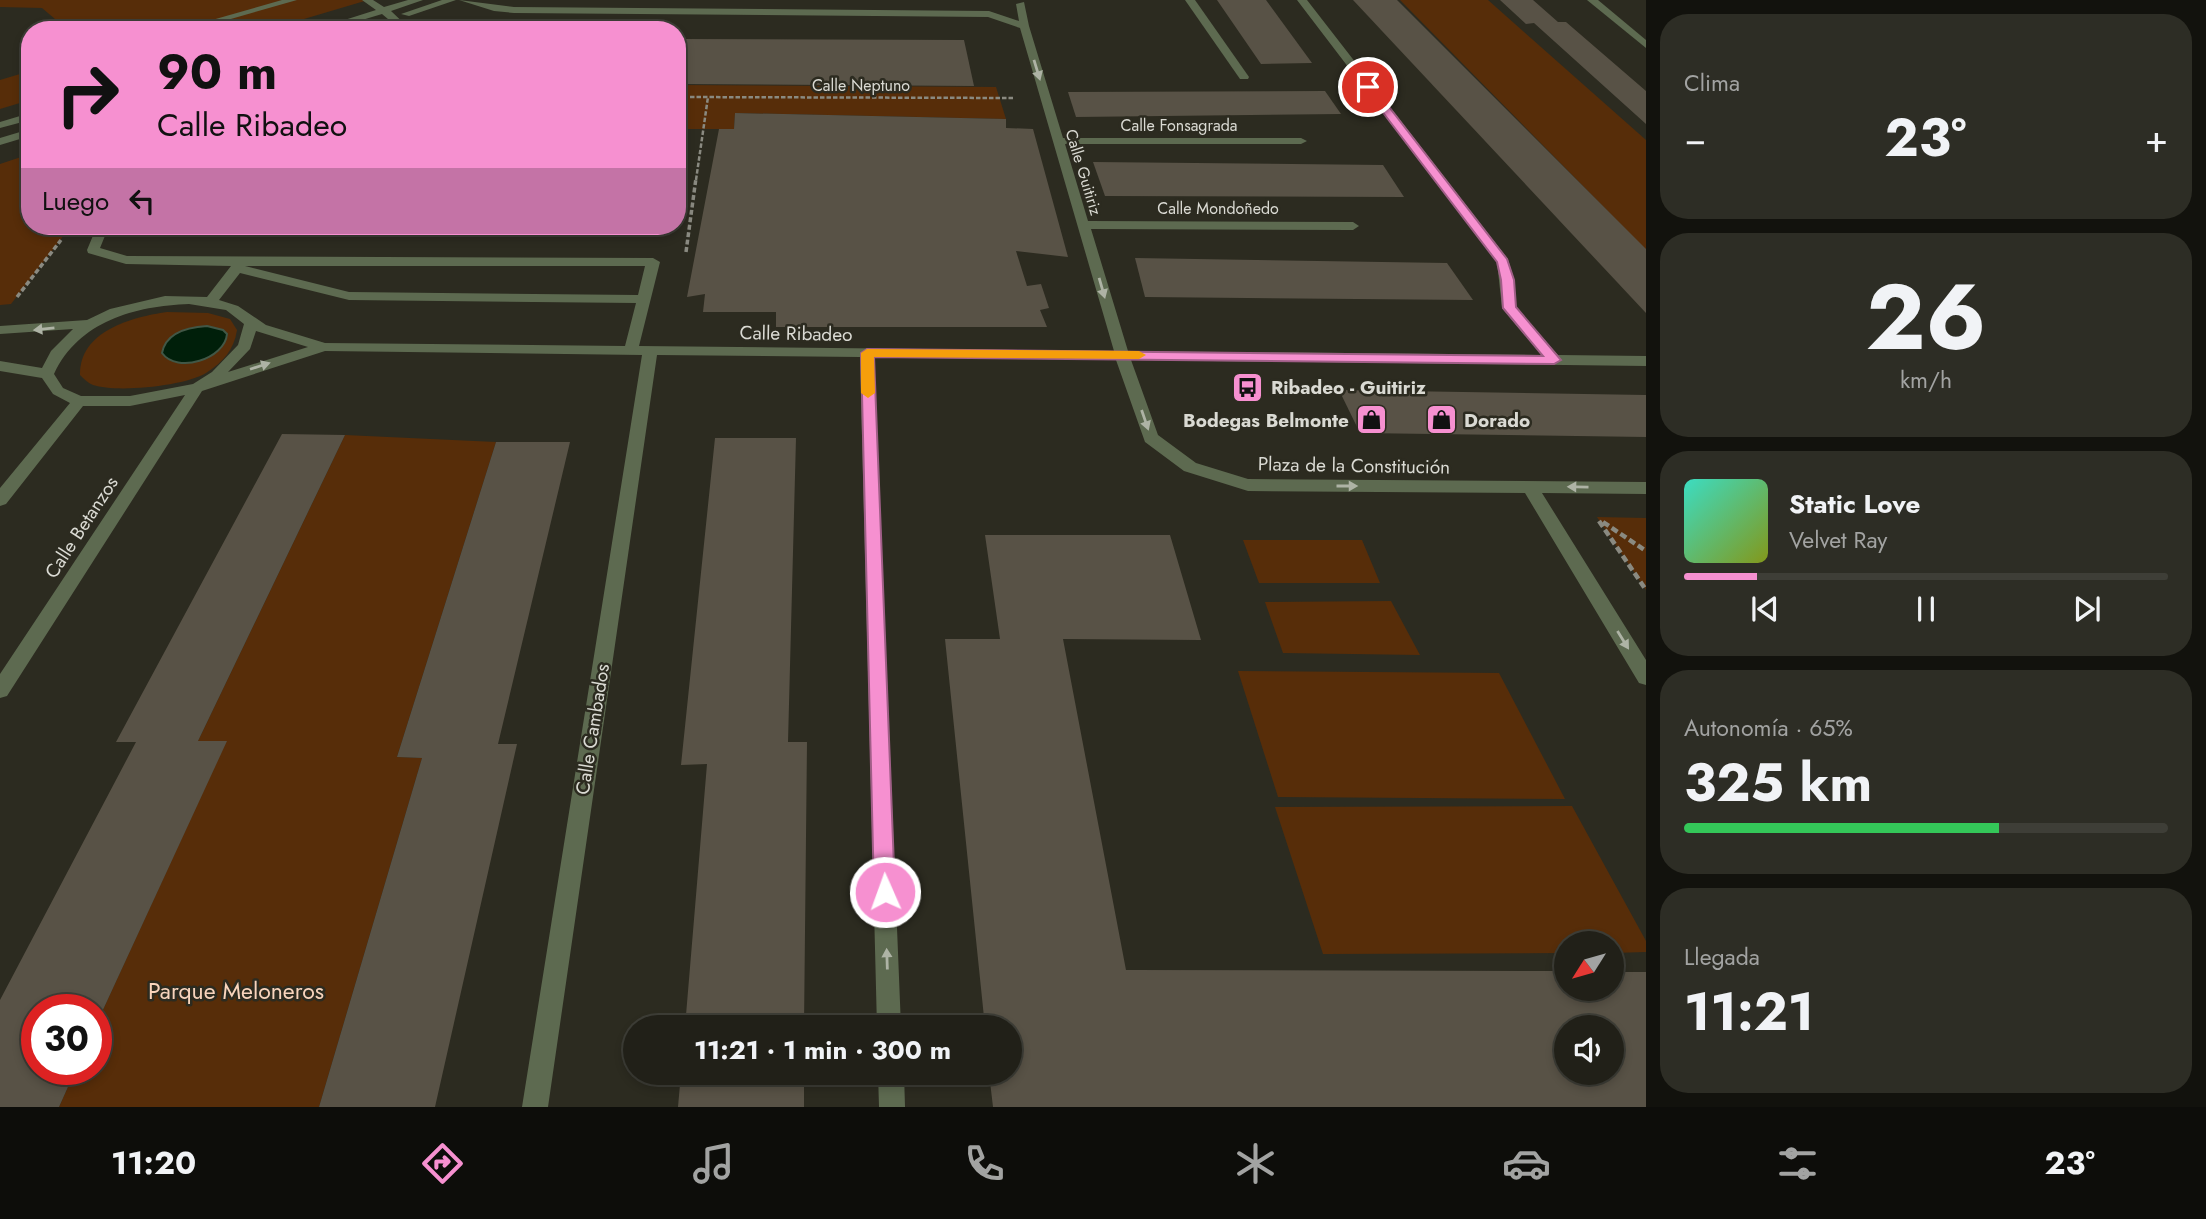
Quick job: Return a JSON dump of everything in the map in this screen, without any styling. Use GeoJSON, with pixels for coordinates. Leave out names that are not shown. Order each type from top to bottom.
{"type":"FeatureCollection","features":[{"type":"Feature","properties":{"kind":"street"},"geometry":{"type":"LineString","coordinates":[[214,21],[292,0]]}},
{"type":"Feature","properties":{"kind":"street"},"geometry":{"type":"LineString","coordinates":[[368,0],[398,21]]}},
{"type":"Feature","properties":{"kind":"street"},"geometry":{"type":"LineString","coordinates":[[347,21],[418,0]]}},
{"type":"Feature","properties":{"kind":"street"},"geometry":{"type":"LineString","coordinates":[[385,21],[451,0]]}},
{"type":"Feature","properties":{"kind":"street"},"geometry":{"type":"LineString","coordinates":[[464,0],[514,10],[989,14],[1024,26]]}},
{"type":"Feature","properties":{"kind":"street"},"geometry":{"type":"LineString","coordinates":[[1190,0],[1244,77]]}},
{"type":"Feature","properties":{"kind":"street"},"geometry":{"type":"LineString","coordinates":[[1301,0],[1503,262],[1510,308],[1554,360]]}},
{"type":"Feature","properties":{"kind":"street"},"geometry":{"type":"LineString","coordinates":[[1592,0],[1646,45]]}},
{"type":"Feature","properties":{"kind":"street","name":"Calle Guitiriz"},"geometry":{"type":"LineString","coordinates":[[1019,3],[1122,355]]}},
{"type":"Feature","properties":{"kind":"street"},"geometry":{"type":"LineString","coordinates":[[953,13],[998,7]]}},
{"type":"Feature","properties":{"kind":"street"},"geometry":{"type":"LineString","coordinates":[[0,125],[21,119]]}},
{"type":"Feature","properties":{"kind":"street"},"geometry":{"type":"LineString","coordinates":[[0,142],[21,135]]}},
{"type":"Feature","properties":{"kind":"street","name":"Calle Fonsagrada"},"geometry":{"type":"LineString","coordinates":[[1058,141],[1301,141]]}},
{"type":"Feature","properties":{"kind":"street","name":"Calle Mondoñedo"},"geometry":{"type":"LineString","coordinates":[[1084,226],[1353,226]]}},
{"type":"Feature","properties":{"kind":"street"},"geometry":{"type":"LineString","coordinates":[[99,235],[93,250],[126,260],[238,265],[349,296],[644,299]]}},
{"type":"Feature","properties":{"kind":"street","name":"Calle Cambados"},"geometry":{"type":"LineString","coordinates":[[238,265],[653,262],[644,299],[641,351],[535,1107]]}},
{"type":"Feature","properties":{"kind":"street"},"geometry":{"type":"LineString","coordinates":[[210,302],[238,265]]}},
{"type":"Feature","properties":{"kind":"street","name":"Calle Ribadeo"},"geometry":{"type":"LineString","coordinates":[[88,324],[147,303],[181,299],[210,302],[236,310],[251,323],[324,347]]}},
{"type":"Feature","properties":{"kind":"street"},"geometry":{"type":"LineString","coordinates":[[197,388],[217,375],[245,346],[251,323]]}},
{"type":"Feature","properties":{"kind":"street"},"geometry":{"type":"LineString","coordinates":[[0,330],[88,324]]}},
{"type":"Feature","properties":{"kind":"street"},"geometry":{"type":"LineString","coordinates":[[47,374],[60,347],[88,324]]}},
{"type":"Feature","properties":{"kind":"street","name":"Calle Ribadeo"},"geometry":{"type":"LineString","coordinates":[[79,401],[130,401],[197,388],[324,347],[1646,361]]}},
{"type":"Feature","properties":{"kind":"street"},"geometry":{"type":"LineString","coordinates":[[867,353],[889,1015]]}},
{"type":"Feature","properties":{"kind":"street","name":"Plaza de la Constitución"},"geometry":{"type":"LineString","coordinates":[[1122,355],[1151,438],[1190,467],[1248,485],[1646,488]]}},
{"type":"Feature","properties":{"kind":"street"},"geometry":{"type":"LineString","coordinates":[[0,366],[47,374],[58,391],[79,401],[0,500]]}},
{"type":"Feature","properties":{"kind":"street","name":"Calle Betanzos"},"geometry":{"type":"LineString","coordinates":[[0,690],[197,388]]}},
{"type":"Feature","properties":{"kind":"street"},"geometry":{"type":"LineString","coordinates":[[1530,487],[1646,677]]}},
{"type":"Feature","properties":{"kind":"street"},"geometry":{"type":"LineString","coordinates":[[891,1085],[892,1107]]}},
{"type":"Feature","properties":{"kind":"path","name":"Calle Neptuno"},"geometry":{"type":"LineString","coordinates":[[686,97],[1045,98]]}},
{"type":"Feature","properties":{"kind":"path"},"geometry":{"type":"LineString","coordinates":[[685,261],[708,97]]}},
{"type":"Feature","properties":{"kind":"path"},"geometry":{"type":"LineString","coordinates":[[11,304],[65,236]]}},
{"type":"Feature","properties":{"kind":"path"},"geometry":{"type":"LineString","coordinates":[[1597,517],[1609,517]]}},
{"type":"Feature","properties":{"kind":"path"},"geometry":{"type":"LineString","coordinates":[[1597,517],[1646,551]]}},
{"type":"Feature","properties":{"kind":"path"},"geometry":{"type":"LineString","coordinates":[[1597,517],[1646,590]]}},
{"type":"Feature","properties":{"kind":"green space"},"geometry":{"type":"Polygon","coordinates":[[[0,0],[368,0],[297,21],[57,21],[42,8],[0,7],[0,0]]]}},
{"type":"Feature","properties":{"kind":"green space"},"geometry":{"type":"Polygon","coordinates":[[[1400,0],[1488,0],[1646,140],[1646,250],[1400,0]]]}},
{"type":"Feature","properties":{"kind":"green space"},"geometry":{"type":"Polygon","coordinates":[[[521,20],[522,21],[434,21],[521,20]]]}},
{"type":"Feature","properties":{"kind":"green space"},"geometry":{"type":"Polygon","coordinates":[[[21,74],[21,103],[0,109],[0,80],[21,74]]]}},
{"type":"Feature","properties":{"kind":"green space"},"geometry":{"type":"Polygon","coordinates":[[[686,85],[996,87],[1006,119],[735,113],[734,129],[686,129],[686,85]]]}},
{"type":"Feature","properties":{"kind":"green space"},"geometry":{"type":"Polygon","coordinates":[[[21,157],[21,235],[64,235],[11,304],[0,305],[0,164],[21,157]]]}},
{"type":"Feature","properties":{"kind":"green space"},"geometry":{"type":"Polygon","coordinates":[[[581,235],[665,235],[665,236],[581,235]]]}},
{"type":"Feature","properties":{"kind":"green space"},"geometry":{"type":"Polygon","coordinates":[[[167,312],[208,313],[230,319],[237,330],[236,337],[222,360],[196,378],[167,385],[118,388],[91,384],[80,375],[82,360],[88,347],[98,337],[124,323],[167,312]]]}},
{"type":"Feature","properties":{"kind":"green space","name":"Parque Meloneros"},"geometry":{"type":"Polygon","coordinates":[[[345,435],[496,442],[397,757],[422,758],[319,1107],[59,1107],[69,1085],[112,1085],[110,994],[226,742],[198,741],[345,435]]]}},
{"type":"Feature","properties":{"kind":"green space"},"geometry":{"type":"Polygon","coordinates":[[[1597,517],[1646,518],[1646,590],[1597,517]]]}},
{"type":"Feature","properties":{"kind":"green space"},"geometry":{"type":"Polygon","coordinates":[[[1243,540],[1362,540],[1380,583],[1259,583],[1243,540]]]}},
{"type":"Feature","properties":{"kind":"green space"},"geometry":{"type":"Polygon","coordinates":[[[1391,601],[1420,655],[1283,653],[1265,602],[1391,601]]]}},
{"type":"Feature","properties":{"kind":"green space"},"geometry":{"type":"Polygon","coordinates":[[[1238,671],[1499,673],[1565,799],[1278,797],[1238,671]]]}},
{"type":"Feature","properties":{"kind":"green space"},"geometry":{"type":"Polygon","coordinates":[[[1572,806],[1646,941],[1646,952],[1624,953],[1624,931],[1554,931],[1554,953],[1323,954],[1275,807],[1572,806]]]}},
{"type":"Feature","properties":{"kind":"shaded area"},"geometry":{"type":"Polygon","coordinates":[[[207,326],[223,330],[227,334],[224,343],[210,357],[189,363],[169,359],[162,353],[168,340],[174,335],[186,329],[207,326]]]}},
{"type":"Feature","properties":{"kind":"building"},"geometry":{"type":"Polygon","coordinates":[[[1217,0],[1266,0],[1312,63],[1261,64],[1217,0]]]}},
{"type":"Feature","properties":{"kind":"building"},"geometry":{"type":"Polygon","coordinates":[[[1353,0],[1397,0],[1646,249],[1646,313],[1353,0]]]}},
{"type":"Feature","properties":{"kind":"building"},"geometry":{"type":"Polygon","coordinates":[[[1500,0],[1533,0],[1558,22],[1566,22],[1646,91],[1646,124],[1534,23],[1526,24],[1500,0]]]}},
{"type":"Feature","properties":{"kind":"building"},"geometry":{"type":"Polygon","coordinates":[[[686,39],[964,40],[974,86],[686,84],[686,39]]]}},
{"type":"Feature","properties":{"kind":"building"},"geometry":{"type":"Polygon","coordinates":[[[1325,91],[1341,114],[1076,117],[1068,92],[1325,91]]]}},
{"type":"Feature","properties":{"kind":"building"},"geometry":{"type":"Polygon","coordinates":[[[735,113],[1006,119],[1006,128],[1033,129],[1068,257],[1016,251],[1027,286],[1041,284],[1049,308],[1040,310],[1047,327],[776,327],[776,312],[703,312],[705,294],[687,297],[719,129],[734,129],[735,113]]]}},
{"type":"Feature","properties":{"kind":"building"},"geometry":{"type":"Polygon","coordinates":[[[1093,162],[1383,165],[1404,197],[1105,196],[1093,162]]]}},
{"type":"Feature","properties":{"kind":"building"},"geometry":{"type":"Polygon","coordinates":[[[1135,258],[1447,263],[1473,300],[1145,297],[1135,258]]]}},
{"type":"Feature","properties":{"kind":"building"},"geometry":{"type":"Polygon","coordinates":[[[1339,390],[1646,395],[1646,437],[1360,433],[1339,390]]]}},
{"type":"Feature","properties":{"kind":"building"},"geometry":{"type":"Polygon","coordinates":[[[282,434],[345,435],[198,741],[227,741],[110,994],[21,994],[21,1085],[69,1085],[59,1107],[0,1107],[0,1000],[136,742],[116,742],[282,434]]]}},
{"type":"Feature","properties":{"kind":"building"},"geometry":{"type":"Polygon","coordinates":[[[715,438],[796,438],[788,742],[807,742],[804,1015],[686,1015],[707,764],[681,765],[715,438]]]}},
{"type":"Feature","properties":{"kind":"building"},"geometry":{"type":"Polygon","coordinates":[[[496,442],[570,442],[498,744],[517,744],[435,1107],[319,1107],[422,758],[397,757],[496,442]]]}},
{"type":"Feature","properties":{"kind":"building"},"geometry":{"type":"Polygon","coordinates":[[[985,535],[1170,535],[1201,640],[1063,639],[1126,970],[1554,971],[1554,1001],[1624,1001],[1624,972],[1646,972],[1646,1107],[993,1107],[990,1085],[1022,1085],[1022,1015],[984,1015],[945,639],[1000,639],[985,535]]]}},
{"type":"Feature","properties":{"kind":"building"},"geometry":{"type":"Polygon","coordinates":[[[680,1085],[804,1085],[804,1107],[678,1107],[680,1085]]]}},
{"type":"Feature","properties":{"kind":"slow traffic"},"geometry":{"type":"LineString","coordinates":[[868,393],[867,353],[1139,355]]}},
{"type":"Feature","properties":{"kind":"place","name":"Ribadeo - Guitiriz"},"geometry":{"type":"Point","coordinates":[1248,387]}},
{"type":"Feature","properties":{"kind":"place","name":"Bodegas Belmonte"},"geometry":{"type":"Point","coordinates":[1372,420]}},
{"type":"Feature","properties":{"kind":"place","name":"Dorado"},"geometry":{"type":"Point","coordinates":[1441,420]}},
{"type":"Feature","properties":{"kind":"route"},"geometry":{"type":"LineString","coordinates":[[885,892],[867,353],[1554,360],[1510,308],[1503,262],[1368,87]]}}]}
